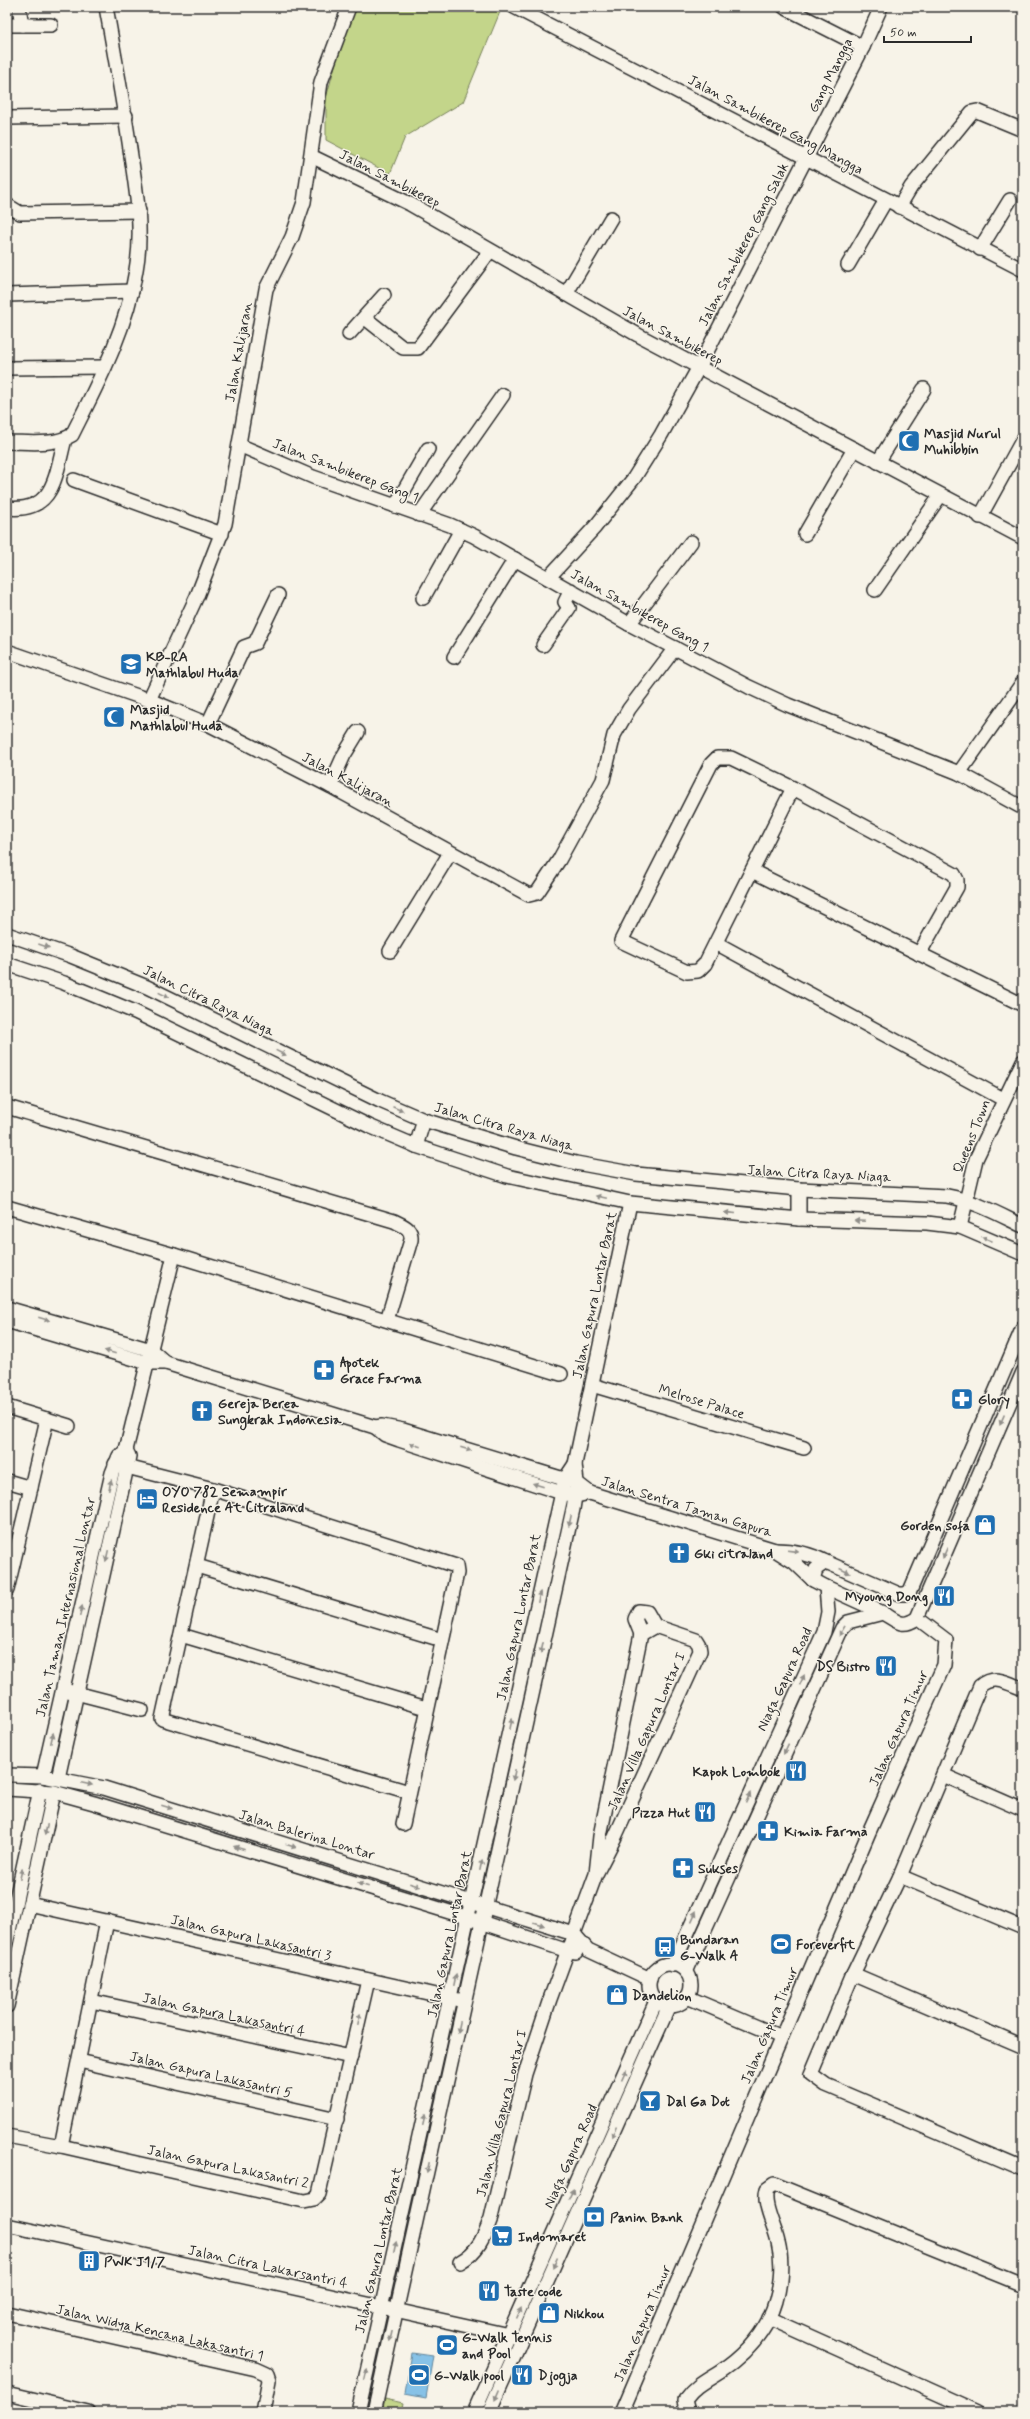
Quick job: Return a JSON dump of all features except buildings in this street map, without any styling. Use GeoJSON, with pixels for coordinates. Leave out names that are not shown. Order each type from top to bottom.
{"type":"FeatureCollection","features":[{"type":"Feature","properties":{"kind":"street"},"geometry":{"type":"LineString","coordinates":[[19,7],[22,25]]}},
{"type":"Feature","properties":{"kind":"street"},"geometry":{"type":"LineString","coordinates":[[7,442],[65,439],[72,436],[105,367],[132,291],[139,253],[139,211],[126,116],[106,7]]}},
{"type":"Feature","properties":{"kind":"street","name":"Jalan Kalijaran"},"geometry":{"type":"LineString","coordinates":[[148,700],[197,596],[222,534],[266,289],[299,220],[311,156],[321,82],[349,7]]}},
{"type":"Feature","properties":{"kind":"street","name":"Jalan Sambikerep Gang Mangga"},"geometry":{"type":"LineString","coordinates":[[514,7],[806,156],[899,207],[1023,270]]}},
{"type":"Feature","properties":{"kind":"street"},"geometry":{"type":"LineString","coordinates":[[784,7],[863,47]]}},
{"type":"Feature","properties":{"kind":"street","name":"Gang Mangga"},"geometry":{"type":"LineString","coordinates":[[806,156],[863,47],[881,7]]}},
{"type":"Feature","properties":{"kind":"street"},"geometry":{"type":"LineString","coordinates":[[7,25],[51,25]]}},
{"type":"Feature","properties":{"kind":"street"},"geometry":{"type":"LineString","coordinates":[[899,207],[911,187],[972,112],[977,111],[1023,130]]}},
{"type":"Feature","properties":{"kind":"street"},"geometry":{"type":"LineString","coordinates":[[7,118],[126,116]]}},
{"type":"Feature","properties":{"kind":"street","name":"Jalan Sambikerep"},"geometry":{"type":"LineString","coordinates":[[311,156],[410,204],[566,294],[699,367],[940,496],[1023,538]]}},
{"type":"Feature","properties":{"kind":"street","name":"Jalan Sambikerep Gang Salak"},"geometry":{"type":"LineString","coordinates":[[548,578],[595,527],[634,478],[661,436],[699,367],[806,156]]}},
{"type":"Feature","properties":{"kind":"street"},"geometry":{"type":"LineString","coordinates":[[848,265],[886,200]]}},
{"type":"Feature","properties":{"kind":"street"},"geometry":{"type":"LineString","coordinates":[[980,249],[1010,200]]}},
{"type":"Feature","properties":{"kind":"street"},"geometry":{"type":"LineString","coordinates":[[7,205],[20,212],[139,211]]}},
{"type":"Feature","properties":{"kind":"street"},"geometry":{"type":"LineString","coordinates":[[566,294],[611,218]]}},
{"type":"Feature","properties":{"kind":"street"},"geometry":{"type":"LineString","coordinates":[[365,318],[403,348],[418,348],[490,251]]}},
{"type":"Feature","properties":{"kind":"street"},"geometry":{"type":"LineString","coordinates":[[7,295],[132,291]]}},
{"type":"Feature","properties":{"kind":"street"},"geometry":{"type":"LineString","coordinates":[[349,334],[365,318],[384,295]]}},
{"type":"Feature","properties":{"kind":"street"},"geometry":{"type":"LineString","coordinates":[[7,368],[105,367]]}},
{"type":"Feature","properties":{"kind":"street"},"geometry":{"type":"LineString","coordinates":[[878,462],[924,389]]}},
{"type":"Feature","properties":{"kind":"street"},"geometry":{"type":"LineString","coordinates":[[418,515],[503,396]]}},
{"type":"Feature","properties":{"kind":"street"},"geometry":{"type":"LineString","coordinates":[[7,508],[21,509],[42,502],[50,491],[55,479],[65,439]]}},
{"type":"Feature","properties":{"kind":"street"},"geometry":{"type":"LineString","coordinates":[[980,517],[1023,440]]}},
{"type":"Feature","properties":{"kind":"street","name":"Jalan Sambikerep Gang 1"},"geometry":{"type":"LineString","coordinates":[[239,445],[312,477],[460,530],[571,590],[629,624],[788,705],[959,773],[1023,808]]}},
{"type":"Feature","properties":{"kind":"street"},"geometry":{"type":"LineString","coordinates":[[395,506],[428,449]]}},
{"type":"Feature","properties":{"kind":"street"},"geometry":{"type":"LineString","coordinates":[[805,534],[854,449]]}},
{"type":"Feature","properties":{"kind":"street"},"geometry":{"type":"LineString","coordinates":[[74,480],[222,534]]}},
{"type":"Feature","properties":{"kind":"street"},"geometry":{"type":"LineString","coordinates":[[875,590],[940,496]]}},
{"type":"Feature","properties":{"kind":"street"},"geometry":{"type":"LineString","coordinates":[[423,598],[460,530]]}},
{"type":"Feature","properties":{"kind":"street"},"geometry":{"type":"LineString","coordinates":[[629,624],[691,542]]}},
{"type":"Feature","properties":{"kind":"street"},"geometry":{"type":"LineString","coordinates":[[454,657],[514,559]]}},
{"type":"Feature","properties":{"kind":"street"},"geometry":{"type":"LineString","coordinates":[[543,645],[569,608],[565,602],[571,590]]}},
{"type":"Feature","properties":{"kind":"street"},"geometry":{"type":"LineString","coordinates":[[208,724],[244,647],[255,643],[278,595]]}},
{"type":"Feature","properties":{"kind":"street","name":"Jalan Kalijaran"},"geometry":{"type":"LineString","coordinates":[[7,651],[148,700],[208,724],[330,786],[529,895],[537,893],[559,860],[603,780],[614,736],[629,709],[675,648]]}},
{"type":"Feature","properties":{"kind":"street"},"geometry":{"type":"LineString","coordinates":[[959,773],[1023,682]]}},
{"type":"Feature","properties":{"kind":"street"},"geometry":{"type":"LineString","coordinates":[[330,786],[344,755],[358,732]]}},
{"type":"Feature","properties":{"kind":"street"},"geometry":{"type":"LineString","coordinates":[[793,788],[716,943],[705,964],[698,971],[687,972],[621,941],[710,764],[717,758],[731,758],[793,788],[954,874],[958,880],[957,887],[919,954]]}},
{"type":"Feature","properties":{"kind":"street"},"geometry":{"type":"LineString","coordinates":[[390,951],[450,853]]}},
{"type":"Feature","properties":{"kind":"street"},"geometry":{"type":"LineString","coordinates":[[752,871],[1023,1005]]}},
{"type":"Feature","properties":{"kind":"street","name":"Jalan Citra Raya Niaga"},"geometry":{"type":"LineString","coordinates":[[7,934],[71,956],[147,987],[380,1101],[424,1120],[516,1148],[584,1164],[636,1174],[799,1189],[924,1194],[965,1199],[988,1208],[1023,1226]]}},
{"type":"Feature","properties":{"kind":"street"},"geometry":{"type":"LineString","coordinates":[[716,943],[1003,1099]]}},
{"type":"Feature","properties":{"kind":"street"},"geometry":{"type":"LineString","coordinates":[[7,964],[64,983],[135,1012],[369,1126],[416,1146],[507,1176],[630,1203],[799,1219],[927,1223],[960,1227],[1023,1254]]}},
{"type":"Feature","properties":{"kind":"street","name":"Queens Town"},"geometry":{"type":"LineString","coordinates":[[960,1227],[965,1199],[976,1159],[1003,1099],[1023,1061]]}},
{"type":"Feature","properties":{"kind":"street"},"geometry":{"type":"LineString","coordinates":[[7,1107],[394,1221],[408,1228],[411,1233],[411,1240],[387,1320]]}},
{"type":"Feature","properties":{"kind":"street"},"geometry":{"type":"LineString","coordinates":[[416,1146],[424,1120]]}},
{"type":"Feature","properties":{"kind":"street"},"geometry":{"type":"LineString","coordinates":[[799,1189],[799,1219]]}},
{"type":"Feature","properties":{"kind":"street","name":"Jalan Gapura Lontar Barat"},"geometry":{"type":"LineString","coordinates":[[374,2412],[482,1922],[573,1486],[575,1464],[630,1203]]}},
{"type":"Feature","properties":{"kind":"street"},"geometry":{"type":"LineString","coordinates":[[7,1207],[174,1255],[560,1374]]}},
{"type":"Feature","properties":{"kind":"street","name":"Jalan Taman Internasional Lontar"},"geometry":{"type":"LineString","coordinates":[[58,1778],[76,1693],[107,1527],[121,1465],[129,1456],[126,1450],[174,1255]]}},
{"type":"Feature","properties":{"kind":"street"},"geometry":{"type":"LineString","coordinates":[[7,1308],[149,1357]]}},
{"type":"Feature","properties":{"kind":"street"},"geometry":{"type":"LineString","coordinates":[[7,1321],[166,1362],[375,1427],[385,1435],[399,1440],[562,1493]]}},
{"type":"Feature","properties":{"kind":"street"},"geometry":{"type":"LineString","coordinates":[[1023,1327],[910,1591],[899,1594],[826,1562],[816,1568],[813,1580],[883,1613],[902,1624],[909,1624],[917,1618],[1023,1372]]}},
{"type":"Feature","properties":{"kind":"street","name":"Melrose Palace"},"geometry":{"type":"LineString","coordinates":[[592,1385],[804,1448]]}},
{"type":"Feature","properties":{"kind":"street"},"geometry":{"type":"LineString","coordinates":[[7,1407],[69,1426]]}},
{"type":"Feature","properties":{"kind":"street"},"geometry":{"type":"LineString","coordinates":[[7,1590],[13,1538],[31,1488],[46,1419]]}},
{"type":"Feature","properties":{"kind":"street"},"geometry":{"type":"LineString","coordinates":[[375,1427],[382,1426],[403,1430],[573,1486]]}},
{"type":"Feature","properties":{"kind":"street"},"geometry":{"type":"LineString","coordinates":[[121,1465],[213,1488],[454,1564],[457,1573],[426,1708],[403,1824]]}},
{"type":"Feature","properties":{"kind":"street"},"geometry":{"type":"LineString","coordinates":[[7,1481],[31,1488]]}},
{"type":"Feature","properties":{"kind":"street","name":"Jalan Gapura Lontar Barat"},"geometry":{"type":"LineString","coordinates":[[358,2412],[469,1918],[562,1493],[573,1486]]}},
{"type":"Feature","properties":{"kind":"street","name":"Jalan Sentra Taman Gapura"},"geometry":{"type":"LineString","coordinates":[[573,1486],[590,1493],[774,1550],[794,1562],[813,1580]]}},
{"type":"Feature","properties":{"kind":"street"},"geometry":{"type":"LineString","coordinates":[[213,1488],[162,1719],[409,1792]]}},
{"type":"Feature","properties":{"kind":"street","name":"Jalan Taman Internasional Lontar"},"geometry":{"type":"LineString","coordinates":[[43,1776],[63,1690],[107,1527]]}},
{"type":"Feature","properties":{"kind":"street","name":"Jalan Sentra Taman Gapura"},"geometry":{"type":"LineString","coordinates":[[774,1550],[792,1550],[810,1554],[826,1562]]}},
{"type":"Feature","properties":{"kind":"street"},"geometry":{"type":"LineString","coordinates":[[197,1566],[442,1640]]}},
{"type":"Feature","properties":{"kind":"street","name":"Niaga Gapura Road"},"geometry":{"type":"LineString","coordinates":[[673,1965],[824,1632],[828,1612],[826,1587]]}},
{"type":"Feature","properties":{"kind":"street","name":"Jalan Villa Gapura Lontar I"},"geometry":{"type":"LineString","coordinates":[[460,2262],[474,2253],[484,2237],[491,2218],[525,2074],[596,1874],[615,1837],[700,1651],[696,1640],[655,1626],[647,1612],[639,1611],[635,1619],[641,1634],[600,1836],[596,1874]]}},
{"type":"Feature","properties":{"kind":"street"},"geometry":{"type":"LineString","coordinates":[[686,1972],[842,1628],[848,1622],[883,1613]]}},
{"type":"Feature","properties":{"kind":"street","name":"Jalan Gapura Timur"},"geometry":{"type":"LineString","coordinates":[[622,2412],[868,1832],[944,1665],[946,1640],[917,1618]]}},
{"type":"Feature","properties":{"kind":"street"},"geometry":{"type":"LineString","coordinates":[[641,1634],[655,1626]]}},
{"type":"Feature","properties":{"kind":"street"},"geometry":{"type":"LineString","coordinates":[[181,1635],[426,1708]]}},
{"type":"Feature","properties":{"kind":"street"},"geometry":{"type":"LineString","coordinates":[[1023,1689],[995,1678],[986,1680],[980,1686],[900,1876],[853,1974],[814,2064],[813,2076],[826,2085],[1023,2169]]}},
{"type":"Feature","properties":{"kind":"street"},"geometry":{"type":"LineString","coordinates":[[63,1690],[142,1710]]}},
{"type":"Feature","properties":{"kind":"street","name":"Jalan Balerina Lontar"},"geometry":{"type":"LineString","coordinates":[[7,1775],[58,1778],[129,1795],[574,1934]]}},
{"type":"Feature","properties":{"kind":"street"},"geometry":{"type":"LineString","coordinates":[[943,1775],[1023,1810]]}},
{"type":"Feature","properties":{"kind":"street"},"geometry":{"type":"LineString","coordinates":[[7,1789],[54,1792],[124,1812],[482,1922],[568,1951],[588,1950]]}},
{"type":"Feature","properties":{"kind":"street"},"geometry":{"type":"LineString","coordinates":[[7,1940],[40,1790]]}},
{"type":"Feature","properties":{"kind":"street"},"geometry":{"type":"LineString","coordinates":[[7,2006],[12,1962],[29,1904],[54,1792]]}},
{"type":"Feature","properties":{"kind":"street"},"geometry":{"type":"LineString","coordinates":[[124,1812],[129,1795]]}},
{"type":"Feature","properties":{"kind":"street"},"geometry":{"type":"LineString","coordinates":[[900,1876],[1023,1928]]}},
{"type":"Feature","properties":{"kind":"street","name":"Jalan Gapura Lakasantri 3"},"geometry":{"type":"LineString","coordinates":[[29,1904],[465,2001]]}},
{"type":"Feature","properties":{"kind":"street"},"geometry":{"type":"LineString","coordinates":[[61,2146],[107,1922]]}},
{"type":"Feature","properties":{"kind":"street"},"geometry":{"type":"LineString","coordinates":[[574,1934],[588,1950],[650,1979]]}},
{"type":"Feature","properties":{"kind":"street"},"geometry":{"type":"LineString","coordinates":[[673,1965],[686,1972],[691,1984],[687,1997],[682,2002],[669,2006],[656,2001],[650,1991],[650,1979],[659,1968],[673,1965]]}},
{"type":"Feature","properties":{"kind":"street"},"geometry":{"type":"LineString","coordinates":[[853,1974],[1023,2047]]}},
{"type":"Feature","properties":{"kind":"street","name":"Jalan Gapura Lakasantri 2"},"geometry":{"type":"LineString","coordinates":[[7,2136],[61,2146],[310,2200],[319,2194],[368,1980]]}},
{"type":"Feature","properties":{"kind":"street"},"geometry":{"type":"LineString","coordinates":[[687,1997],[781,2037]]}},
{"type":"Feature","properties":{"kind":"street","name":"Jalan Gapura Lakasantri 4"},"geometry":{"type":"LineString","coordinates":[[91,2001],[351,2057]]}},
{"type":"Feature","properties":{"kind":"street","name":"Niaga Gapura Road"},"geometry":{"type":"LineString","coordinates":[[490,2412],[515,2337],[656,2001]]}},
{"type":"Feature","properties":{"kind":"street","name":"Niaga Gapura Road"},"geometry":{"type":"LineString","coordinates":[[474,2412],[515,2337],[669,2006]]}},
{"type":"Feature","properties":{"kind":"street","name":"Jalan Gapura Lakasantri 5"},"geometry":{"type":"LineString","coordinates":[[78,2061],[336,2119]]}},
{"type":"Feature","properties":{"kind":"street"},"geometry":{"type":"LineString","coordinates":[[688,2412],[686,2400],[691,2392],[700,2382],[719,2372],[743,2354],[754,2342],[769,2318],[779,2286],[780,2264],[779,2243],[766,2199],[768,2189],[774,2184],[1023,2285]]}},
{"type":"Feature","properties":{"kind":"street","name":"Jalan Citra Lakarsantri 4"},"geometry":{"type":"LineString","coordinates":[[7,2225],[515,2337]]}},
{"type":"Feature","properties":{"kind":"street","name":"Jalan Widya Kencana Lakasantri 1"},"geometry":{"type":"LineString","coordinates":[[7,2313],[262,2372],[267,2374],[269,2380],[263,2412]]}},
{"type":"Feature","properties":{"kind":"street"},"geometry":{"type":"LineString","coordinates":[[769,2318],[978,2412]]}},
{"type":"Feature","properties":{"kind":"street"},"geometry":{"type":"LineString","coordinates":[[7,2393],[88,2412]]}},
{"type":"Feature","properties":{"kind":"green space"},"geometry":{"type":"Polygon","coordinates":[[[357,7],[502,7],[463,102],[405,137],[390,174],[326,140],[326,98],[343,37],[357,7]]]}},
{"type":"Feature","properties":{"kind":"green space"},"geometry":{"type":"Polygon","coordinates":[[[385,2399],[403,2403],[401,2412],[382,2412],[385,2399]]]}},
{"type":"Feature","properties":{"kind":"water","name":"G-Walk pool"},"geometry":{"type":"Polygon","coordinates":[[[412,2353],[433,2356],[426,2398],[405,2394],[412,2353]]]}},
{"type":"Feature","properties":{"kind":"place","name":"Masjid Nurul Muhibbin"},"geometry":{"type":"Point","coordinates":[909,441]}},
{"type":"Feature","properties":{"kind":"place","name":"KB-RA Mathlabul Huda"},"geometry":{"type":"Point","coordinates":[131,664]}},
{"type":"Feature","properties":{"kind":"place","name":"Masjid Mathlabul Huda"},"geometry":{"type":"Point","coordinates":[114,717]}},
{"type":"Feature","properties":{"kind":"place","name":"Apotek Grace Farma"},"geometry":{"type":"Point","coordinates":[324,1370]}},
{"type":"Feature","properties":{"kind":"place","name":"Glory"},"geometry":{"type":"Point","coordinates":[962,1399]}},
{"type":"Feature","properties":{"kind":"place","name":"Gereja Berea Sungkrak Indonesia"},"geometry":{"type":"Point","coordinates":[202,1411]}},
{"type":"Feature","properties":{"kind":"place","name":"OYO 782 Semampir Residence At Citraland"},"geometry":{"type":"Point","coordinates":[147,1499]}},
{"type":"Feature","properties":{"kind":"place","name":"Gorden sofa"},"geometry":{"type":"Point","coordinates":[985,1525]}},
{"type":"Feature","properties":{"kind":"place","name":"Gki citraland"},"geometry":{"type":"Point","coordinates":[679,1553]}},
{"type":"Feature","properties":{"kind":"place","name":"Myoung Dong"},"geometry":{"type":"Point","coordinates":[944,1596]}},
{"type":"Feature","properties":{"kind":"place","name":"DS Bistro"},"geometry":{"type":"Point","coordinates":[886,1666]}},
{"type":"Feature","properties":{"kind":"place","name":"Kapok Lombok"},"geometry":{"type":"Point","coordinates":[796,1771]}},
{"type":"Feature","properties":{"kind":"place","name":"Pizza Hut"},"geometry":{"type":"Point","coordinates":[705,1812]}},
{"type":"Feature","properties":{"kind":"place","name":"Kimia Farma"},"geometry":{"type":"Point","coordinates":[768,1831]}},
{"type":"Feature","properties":{"kind":"place","name":"Sukses"},"geometry":{"type":"Point","coordinates":[683,1868]}},
{"type":"Feature","properties":{"kind":"place","name":"Foreverfit"},"geometry":{"type":"Point","coordinates":[781,1944]}},
{"type":"Feature","properties":{"kind":"place","name":"Bundaran G-Walk A"},"geometry":{"type":"Point","coordinates":[665,1947]}},
{"type":"Feature","properties":{"kind":"place","name":"Dandelion"},"geometry":{"type":"Point","coordinates":[617,1995]}},
{"type":"Feature","properties":{"kind":"place","name":"Dal Ga Dot"},"geometry":{"type":"Point","coordinates":[650,2101]}},
{"type":"Feature","properties":{"kind":"place","name":"Panin Bank"},"geometry":{"type":"Point","coordinates":[594,2217]}},
{"type":"Feature","properties":{"kind":"place","name":"Indomaret"},"geometry":{"type":"Point","coordinates":[502,2236]}},
{"type":"Feature","properties":{"kind":"place","name":"PWK J1/7"},"geometry":{"type":"Point","coordinates":[89,2261]}},
{"type":"Feature","properties":{"kind":"place","name":"Taste code"},"geometry":{"type":"Point","coordinates":[489,2291]}},
{"type":"Feature","properties":{"kind":"place","name":"Nikkou"},"geometry":{"type":"Point","coordinates":[549,2313]}},
{"type":"Feature","properties":{"kind":"place","name":"G-Walk Tennis and Pool"},"geometry":{"type":"Point","coordinates":[447,2345]}},
{"type":"Feature","properties":{"kind":"place","name":"G-Walk pool"},"geometry":{"type":"Point","coordinates":[419,2375]}},
{"type":"Feature","properties":{"kind":"place","name":"Djogja"},"geometry":{"type":"Point","coordinates":[522,2375]}}]}
